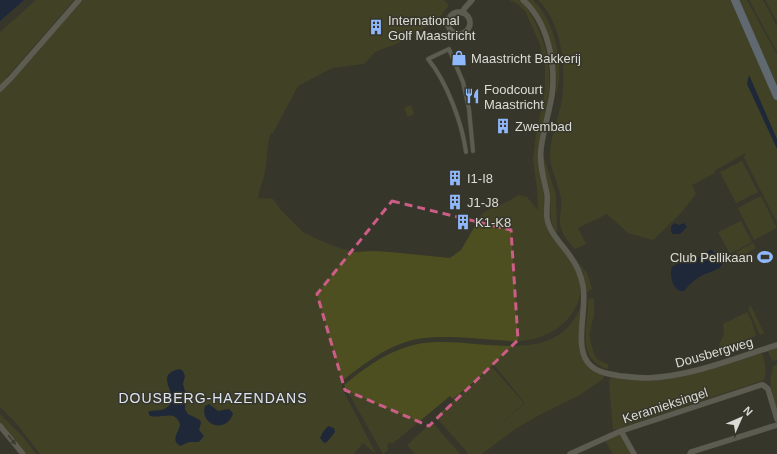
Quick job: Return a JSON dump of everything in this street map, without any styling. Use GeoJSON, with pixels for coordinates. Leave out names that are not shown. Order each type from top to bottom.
{"type":"FeatureCollection","features":[{"type":"Feature","properties":{"kind":"main road"},"geometry":{"type":"LineString","coordinates":[[736,0],[777,96]]}},
{"type":"Feature","properties":{"kind":"street"},"geometry":{"type":"LineString","coordinates":[[0,89],[79,0]]}},
{"type":"Feature","properties":{"kind":"street"},"geometry":{"type":"LineString","coordinates":[[462,13],[464,8],[472,0]]}},
{"type":"Feature","properties":{"kind":"street","name":"Dousbergweg"},"geometry":{"type":"LineString","coordinates":[[523,0],[532,10],[542,27],[550,55],[552,94],[543,136],[541,158],[546,194],[547,216],[554,236],[573,260],[582,278],[585,300],[582,325],[582,345],[583,353],[588,363],[597,370],[609,374],[640,378],[660,377],[698,370],[777,345]]}},
{"type":"Feature","properties":{"kind":"street"},"geometry":{"type":"LineString","coordinates":[[454,13],[462,13],[468,18],[470,25],[465,32],[456,34],[448,28],[448,21],[454,13]]}},
{"type":"Feature","properties":{"kind":"street"},"geometry":{"type":"LineString","coordinates":[[466,152],[461,126],[455,111],[439,74],[428,59],[449,49],[463,82],[469,109],[473,151]]}},
{"type":"Feature","properties":{"kind":"street","name":"Keramieksingel"},"geometry":{"type":"LineString","coordinates":[[573,453],[621,431],[763,385],[768,389],[777,419]]}},
{"type":"Feature","properties":{"kind":"street"},"geometry":{"type":"LineString","coordinates":[[690,454],[691,452],[777,425]]}},
{"type":"Feature","properties":{"kind":"street"},"geometry":{"type":"LineString","coordinates":[[0,426],[23,454]]}},
{"type":"Feature","properties":{"kind":"street"},"geometry":{"type":"LineString","coordinates":[[621,431],[634,454]]}},
{"type":"Feature","properties":{"kind":"highlighted area"},"geometry":{"type":"Polygon","coordinates":[[[392,201],[511,230],[518,340],[429,426],[345,390],[317,294],[392,201]]]}},
{"type":"Feature","properties":{"kind":"shaded area"},"geometry":{"type":"Polygon","coordinates":[[[36,0],[74,0],[0,85],[0,32],[36,0]]]}},
{"type":"Feature","properties":{"kind":"shaded area"},"geometry":{"type":"Polygon","coordinates":[[[82,0],[444,0],[449,5],[436,22],[396,44],[375,52],[364,64],[332,68],[298,86],[273,133],[271,133],[268,142],[266,166],[258,198],[273,199],[280,209],[304,233],[333,246],[354,252],[390,252],[450,258],[461,250],[482,214],[489,209],[497,207],[519,195],[527,197],[538,210],[533,160],[536,135],[545,90],[545,66],[540,44],[525,11],[518,4],[509,0],[520,0],[535,21],[546,52],[549,68],[549,99],[539,172],[544,196],[545,217],[572,262],[579,279],[580,296],[577,306],[572,314],[558,328],[530,340],[514,341],[447,337],[417,339],[387,350],[359,368],[342,381],[342,388],[376,454],[363,443],[354,454],[40,454],[16,423],[0,407],[0,92],[82,0]]]}},
{"type":"Feature","properties":{"kind":"shaded area"},"geometry":{"type":"Polygon","coordinates":[[[526,0],[533,0],[540,7],[554,36],[557,47],[559,68],[559,83],[555,96],[556,69],[550,45],[526,0]]]}},
{"type":"Feature","properties":{"kind":"shaded area"},"geometry":{"type":"Polygon","coordinates":[[[538,0],[733,0],[777,101],[777,223],[744,157],[746,153],[714,171],[715,173],[692,185],[696,194],[680,214],[653,240],[628,233],[607,214],[578,228],[586,244],[575,249],[564,236],[561,228],[561,199],[550,158],[552,140],[563,92],[563,64],[561,49],[553,22],[538,0]]]}},
{"type":"Feature","properties":{"kind":"shaded area"},"geometry":{"type":"Polygon","coordinates":[[[738,0],[747,0],[777,55],[777,90],[738,0]]]}},
{"type":"Feature","properties":{"kind":"shaded area"},"geometry":{"type":"Polygon","coordinates":[[[749,0],[763,0],[777,26],[777,52],[749,0]]]}},
{"type":"Feature","properties":{"kind":"shaded area"},"geometry":{"type":"Polygon","coordinates":[[[765,0],[777,0],[777,22],[765,0]]]}},
{"type":"Feature","properties":{"kind":"shaded area"},"geometry":{"type":"Polygon","coordinates":[[[411,105],[414,114],[408,117],[404,108],[411,105]]]}},
{"type":"Feature","properties":{"kind":"shaded area"},"geometry":{"type":"Polygon","coordinates":[[[543,155],[556,195],[557,234],[551,219],[550,200],[543,155]]]}},
{"type":"Feature","properties":{"kind":"shaded area"},"geometry":{"type":"Polygon","coordinates":[[[742,161],[758,192],[736,203],[720,172],[742,161]]]}},
{"type":"Feature","properties":{"kind":"shaded area"},"geometry":{"type":"Polygon","coordinates":[[[761,196],[777,228],[754,240],[738,208],[761,196]]]}},
{"type":"Feature","properties":{"kind":"shaded area"},"geometry":{"type":"Polygon","coordinates":[[[741,221],[752,242],[730,254],[718,232],[741,221]]]}},
{"type":"Feature","properties":{"kind":"shaded area"},"geometry":{"type":"Polygon","coordinates":[[[753,243],[756,248],[739,257],[736,252],[753,243]]]}},
{"type":"Feature","properties":{"kind":"shaded area"},"geometry":{"type":"Polygon","coordinates":[[[577,261],[587,273],[592,289],[587,292],[583,272],[577,261]]]}},
{"type":"Feature","properties":{"kind":"shaded area"},"geometry":{"type":"Polygon","coordinates":[[[594,298],[594,315],[589,335],[594,354],[598,360],[609,365],[607,369],[597,363],[590,356],[587,348],[586,330],[588,299],[594,298]]]}},
{"type":"Feature","properties":{"kind":"shaded area"},"geometry":{"type":"Polygon","coordinates":[[[582,303],[581,356],[592,370],[604,376],[603,379],[578,396],[515,429],[482,454],[467,454],[468,453],[436,417],[492,367],[524,403],[473,449],[525,403],[494,365],[453,399],[450,396],[392,444],[389,442],[387,446],[388,450],[383,454],[344,385],[378,360],[397,350],[418,344],[439,342],[511,346],[534,344],[554,338],[570,325],[582,303]]]}},
{"type":"Feature","properties":{"kind":"shaded area"},"geometry":{"type":"Polygon","coordinates":[[[751,306],[764,333],[760,335],[748,308],[751,306]]]}},
{"type":"Feature","properties":{"kind":"shaded area"},"geometry":{"type":"Polygon","coordinates":[[[747,312],[756,336],[721,348],[719,344],[724,335],[723,324],[747,312]]]}},
{"type":"Feature","properties":{"kind":"shaded area"},"geometry":{"type":"Polygon","coordinates":[[[777,348],[777,360],[772,361],[768,351],[777,348]]]}},
{"type":"Feature","properties":{"kind":"shaded area"},"geometry":{"type":"Polygon","coordinates":[[[762,353],[765,366],[764,380],[613,430],[609,381],[612,377],[663,380],[701,372],[762,353]]]}},
{"type":"Feature","properties":{"kind":"shaded area"},"geometry":{"type":"Polygon","coordinates":[[[777,364],[777,413],[770,381],[773,367],[777,364]]]}},
{"type":"Feature","properties":{"kind":"shaded area"},"geometry":{"type":"Polygon","coordinates":[[[0,414],[23,437],[36,454],[26,454],[0,422],[0,414]]]}},
{"type":"Feature","properties":{"kind":"shaded area"},"geometry":{"type":"Polygon","coordinates":[[[432,422],[460,454],[415,454],[407,445],[432,422]]]}},
{"type":"Feature","properties":{"kind":"shaded area"},"geometry":{"type":"Polygon","coordinates":[[[620,434],[632,454],[613,454],[605,441],[620,434]]]}},
{"type":"Feature","properties":{"kind":"water"},"geometry":{"type":"Polygon","coordinates":[[[0,0],[24,0],[0,21],[0,0]]]}},
{"type":"Feature","properties":{"kind":"water"},"geometry":{"type":"Polygon","coordinates":[[[749,75],[777,139],[777,149],[747,84],[749,75]]]}},
{"type":"Feature","properties":{"kind":"water"},"geometry":{"type":"Polygon","coordinates":[[[674,223],[679,225],[684,223],[687,227],[680,234],[673,234],[671,227],[674,223]]]}},
{"type":"Feature","properties":{"kind":"water"},"geometry":{"type":"Polygon","coordinates":[[[709,250],[712,250],[723,263],[721,266],[716,270],[699,277],[684,291],[677,289],[672,279],[672,267],[679,263],[694,260],[709,250]]]}},
{"type":"Feature","properties":{"kind":"water"},"geometry":{"type":"Polygon","coordinates":[[[180,369],[183,371],[185,376],[183,384],[186,395],[185,409],[188,414],[200,420],[201,423],[199,430],[204,436],[199,442],[189,442],[180,446],[177,444],[175,439],[180,424],[178,419],[171,416],[150,416],[148,412],[164,409],[171,403],[172,398],[167,381],[168,376],[172,372],[180,369]]]}},
{"type":"Feature","properties":{"kind":"water"},"geometry":{"type":"Polygon","coordinates":[[[209,404],[218,411],[229,409],[233,414],[224,424],[214,425],[209,422],[204,412],[205,406],[209,404]]]}},
{"type":"Feature","properties":{"kind":"water"},"geometry":{"type":"Polygon","coordinates":[[[328,426],[334,428],[335,432],[327,442],[324,443],[320,438],[328,426]]]}},
{"type":"Feature","properties":{"kind":"place","name":"International Golf Maastricht"},"geometry":{"type":"Point","coordinates":[376,27]}},
{"type":"Feature","properties":{"kind":"place","name":"Maastricht Bakkerij"},"geometry":{"type":"Point","coordinates":[459,58]}},
{"type":"Feature","properties":{"kind":"place","name":"Foodcourt Maastricht"},"geometry":{"type":"Point","coordinates":[472,96]}},
{"type":"Feature","properties":{"kind":"place","name":"Zwembad"},"geometry":{"type":"Point","coordinates":[503,126]}},
{"type":"Feature","properties":{"kind":"place","name":"I1-I8"},"geometry":{"type":"Point","coordinates":[455,178]}},
{"type":"Feature","properties":{"kind":"place","name":"J1-J8"},"geometry":{"type":"Point","coordinates":[455,202]}},
{"type":"Feature","properties":{"kind":"place","name":"K1-K8"},"geometry":{"type":"Point","coordinates":[463,222]}},
{"type":"Feature","properties":{"kind":"place","name":"Club Pellikaan"},"geometry":{"type":"Point","coordinates":[765,257]}},
{"type":"Feature","properties":{"kind":"district","name":"DOUSBERG-HAZENDANS"},"geometry":{"type":"Point","coordinates":[213,398]}}]}
